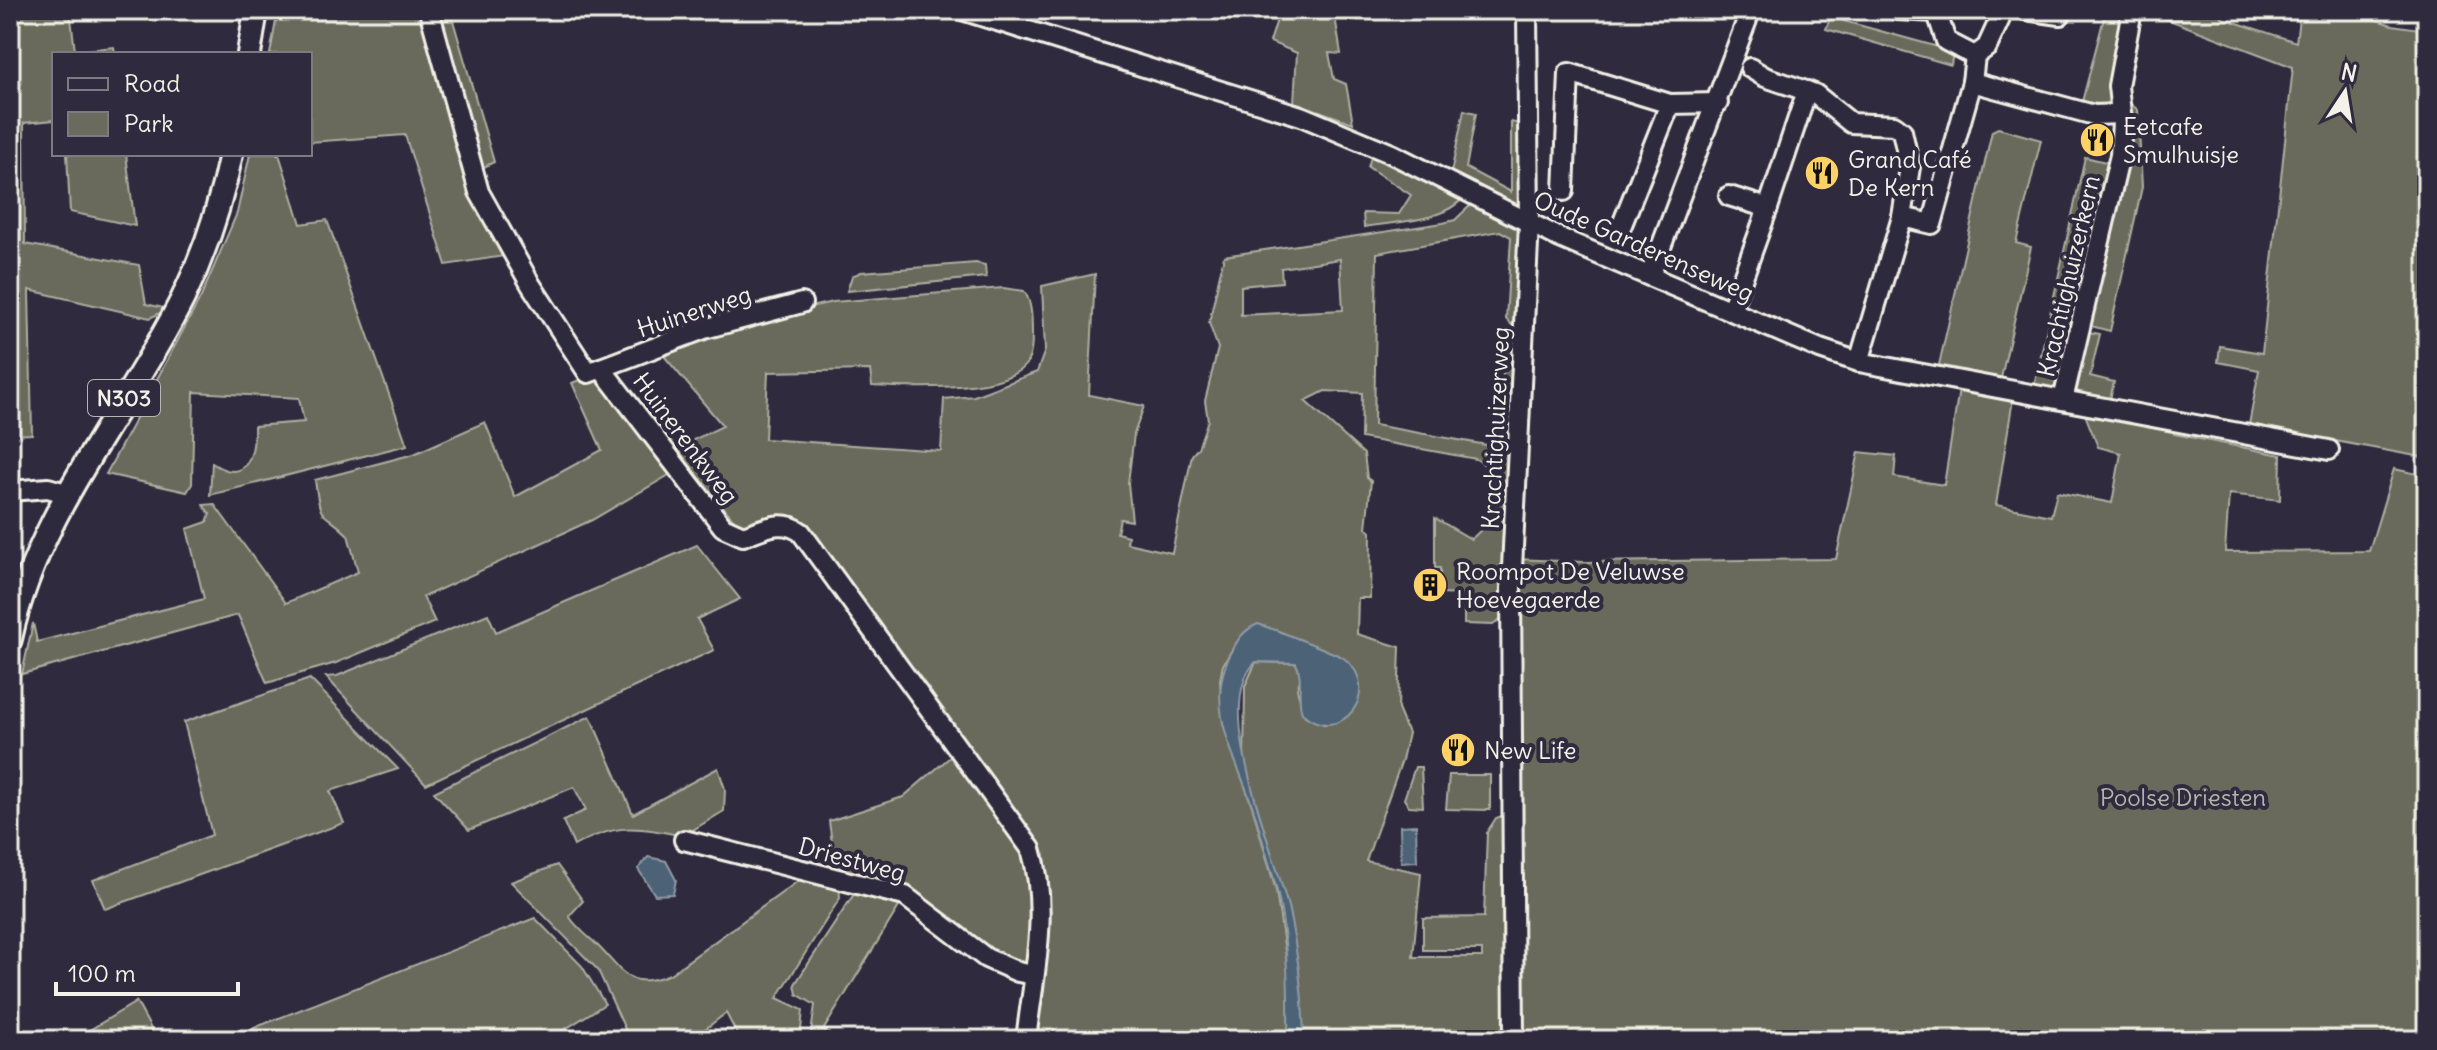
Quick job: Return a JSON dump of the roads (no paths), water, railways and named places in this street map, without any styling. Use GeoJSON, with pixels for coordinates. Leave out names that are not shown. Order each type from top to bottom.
{"type":"FeatureCollection","features":[{"type":"Feature","properties":{"kind":"main road"},"geometry":{"type":"LineString","coordinates":[[249,52],[256,10]]}},
{"type":"Feature","properties":{"kind":"main road","name":"N303"},"geometry":{"type":"LineString","coordinates":[[10,639],[19,597],[76,488],[183,298],[204,248],[230,156]]}},
{"type":"Feature","properties":{"kind":"street","name":"Huinerenkweg"},"geometry":{"type":"LineString","coordinates":[[429,10],[479,192],[531,285],[588,373],[601,368],[723,527],[743,536],[776,525],[790,524],[801,532],[1031,849],[1038,873],[1040,901],[1026,1040]]}},
{"type":"Feature","properties":{"kind":"street","name":"Oude Garderenseweg"},"geometry":{"type":"LineString","coordinates":[[962,10],[1301,116],[1392,154],[1529,223],[1859,362],[2329,450]]}},
{"type":"Feature","properties":{"kind":"street","name":"Krachtighuizerweg"},"geometry":{"type":"LineString","coordinates":[[1514,1040],[1511,588],[1529,223],[1527,10]]}},
{"type":"Feature","properties":{"kind":"street"},"geometry":{"type":"LineString","coordinates":[[1897,10],[1936,11],[1946,41],[1975,56]]}},
{"type":"Feature","properties":{"kind":"street"},"geometry":{"type":"LineString","coordinates":[[1902,217],[1932,224],[1972,82],[1975,56],[1987,47],[2004,10]]}},
{"type":"Feature","properties":{"kind":"street"},"geometry":{"type":"LineString","coordinates":[[2025,10],[2060,15],[2062,10]]}},
{"type":"Feature","properties":{"kind":"street","name":"Krachtighuizerkern"},"geometry":{"type":"LineString","coordinates":[[2063,400],[2120,155],[2118,86],[2132,10]]}},
{"type":"Feature","properties":{"kind":"street"},"geometry":{"type":"LineString","coordinates":[[1650,276],[1747,20]]}},
{"type":"Feature","properties":{"kind":"street"},"geometry":{"type":"LineString","coordinates":[[1750,68],[1765,77],[1807,91],[1851,123],[1894,125],[1902,131],[1910,167],[1902,217],[1859,362]]}},
{"type":"Feature","properties":{"kind":"street"},"geometry":{"type":"LineString","coordinates":[[1564,191],[1569,73],[1670,104],[1718,103]]}},
{"type":"Feature","properties":{"kind":"street"},"geometry":{"type":"LineString","coordinates":[[1972,82],[2094,115],[2121,114]]}},
{"type":"Feature","properties":{"kind":"street"},"geometry":{"type":"LineString","coordinates":[[1731,310],[1807,91]]}},
{"type":"Feature","properties":{"kind":"street"},"geometry":{"type":"LineString","coordinates":[[1619,232],[1670,104]]}},
{"type":"Feature","properties":{"kind":"street"},"geometry":{"type":"LineString","coordinates":[[1729,196],[1768,208]]}},
{"type":"Feature","properties":{"kind":"street","name":"Huinerweg"},"geometry":{"type":"LineString","coordinates":[[601,368],[704,329],[802,303]]}},
{"type":"Feature","properties":{"kind":"street"},"geometry":{"type":"LineString","coordinates":[[10,491],[76,488]]}},
{"type":"Feature","properties":{"kind":"street","name":"Driestweg"},"geometry":{"type":"LineString","coordinates":[[684,840],[905,896],[986,958],[1018,972],[1034,975]]}},
{"type":"Feature","properties":{"kind":"water"},"geometry":{"type":"Polygon","coordinates":[[[1258,624],[1345,659],[1356,672],[1360,686],[1359,699],[1352,711],[1343,720],[1330,724],[1316,722],[1302,713],[1296,663],[1256,662],[1243,683],[1240,712],[1243,746],[1261,821],[1289,911],[1300,975],[1304,1040],[1288,1040],[1286,957],[1278,895],[1222,714],[1220,695],[1230,655],[1241,636],[1258,624]]]}},
{"type":"Feature","properties":{"kind":"water"},"geometry":{"type":"Polygon","coordinates":[[[1416,825],[1417,861],[1401,862],[1400,826],[1416,825]]]}},
{"type":"Feature","properties":{"kind":"water"},"geometry":{"type":"Polygon","coordinates":[[[648,857],[666,861],[676,880],[673,894],[655,895],[638,869],[648,857]]]}},
{"type":"Feature","properties":{"kind":"place","name":"Eetcafe Smulhuisje"},"geometry":{"type":"Point","coordinates":[2097,140]}},
{"type":"Feature","properties":{"kind":"place","name":"Grand Café De Kern"},"geometry":{"type":"Point","coordinates":[1822,173]}},
{"type":"Feature","properties":{"kind":"place","name":"Roompot De Veluwse Hoevegaerde"},"geometry":{"type":"Point","coordinates":[1430,585]}},
{"type":"Feature","properties":{"kind":"place","name":"New Life"},"geometry":{"type":"Point","coordinates":[1458,750]}},
{"type":"Feature","properties":{"kind":"park label","name":"Poolse Driesten"},"geometry":{"type":"Point","coordinates":[2183,797]}}]}
